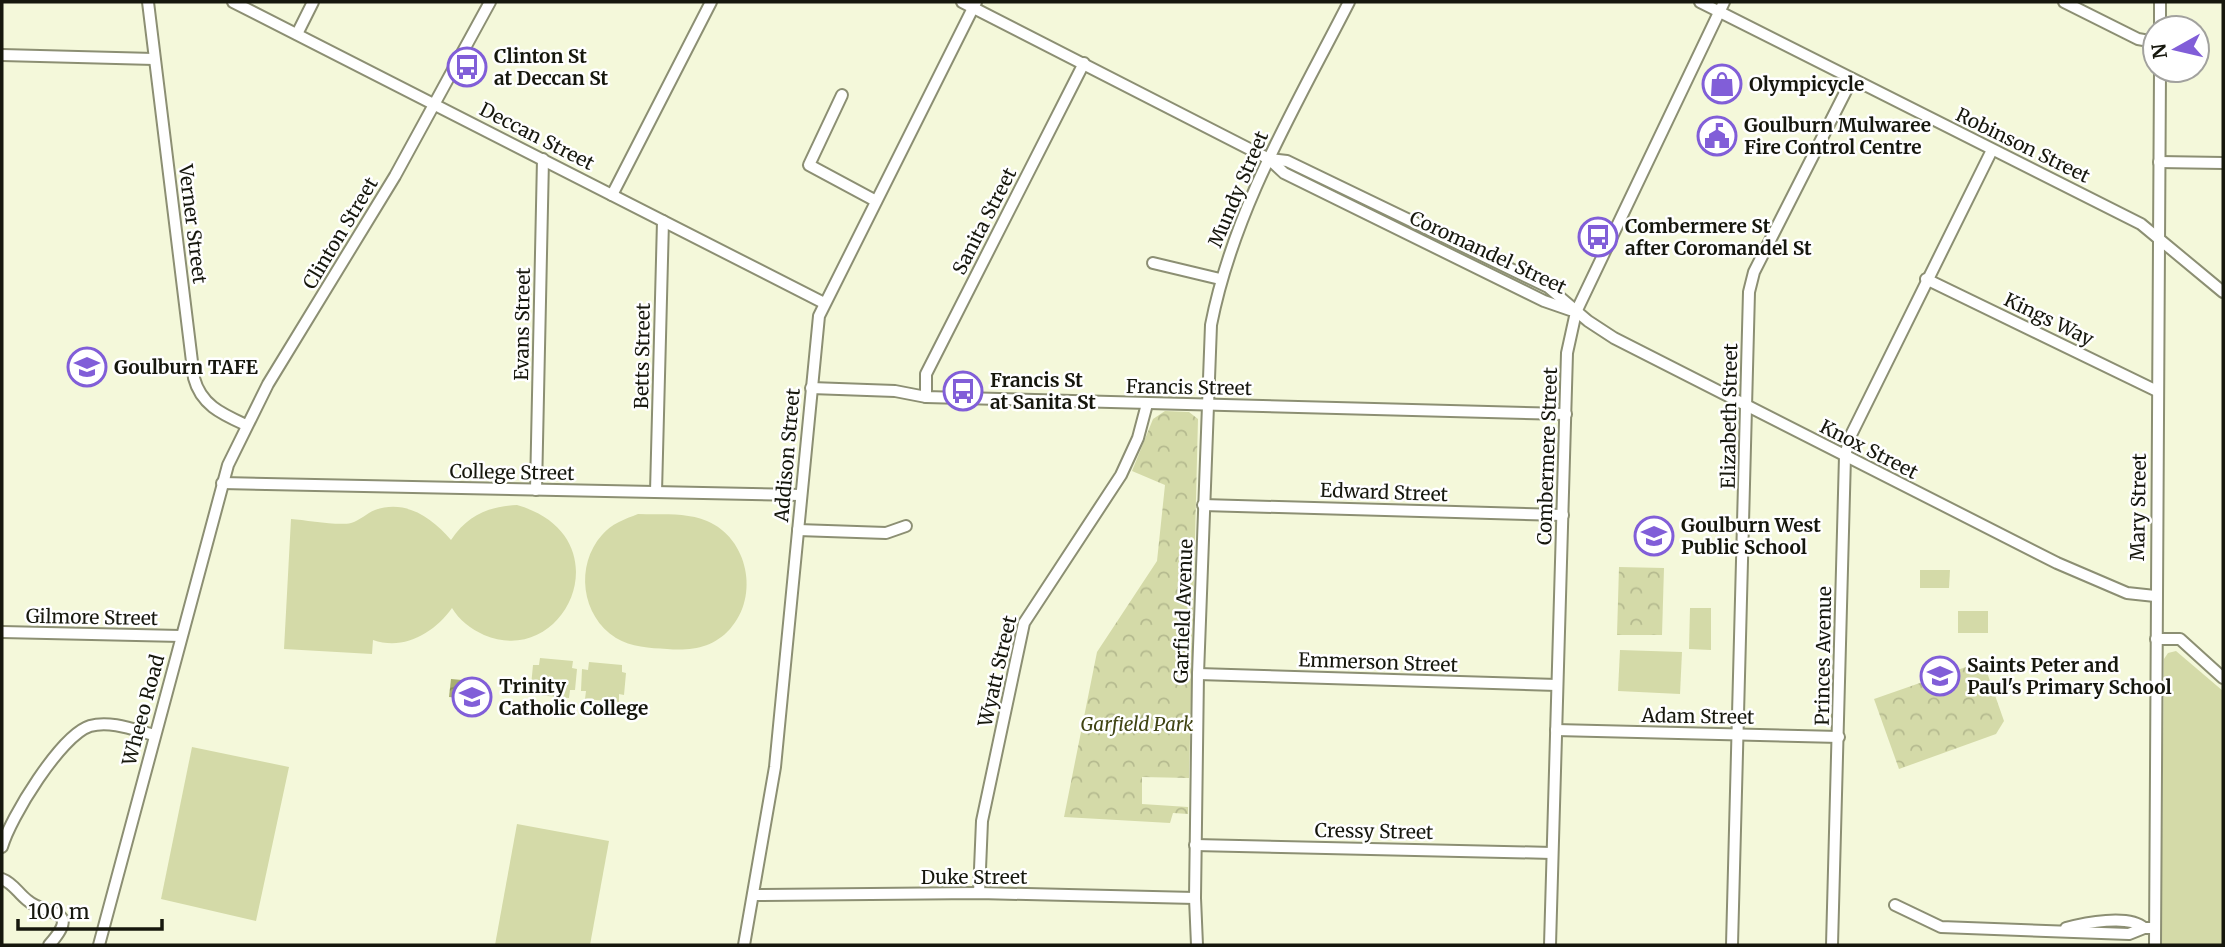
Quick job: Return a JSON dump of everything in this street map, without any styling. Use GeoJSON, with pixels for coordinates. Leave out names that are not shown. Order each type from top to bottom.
{"type":"FeatureCollection","features":[{"type":"Feature","properties":{"kind":"street","name":"Verner Street"},"geometry":{"type":"LineString","coordinates":[[148,2],[194,378],[200,394],[210,406],[246,425]]}},
{"type":"Feature","properties":{"kind":"street","name":"Deccan Street"},"geometry":{"type":"LineString","coordinates":[[233,2],[824,303]]}},
{"type":"Feature","properties":{"kind":"street"},"geometry":{"type":"LineString","coordinates":[[297,34],[313,2]]}},
{"type":"Feature","properties":{"kind":"street","name":"Clinton Street"},"geometry":{"type":"LineString","coordinates":[[222,483],[246,425],[436,104],[490,2]]}},
{"type":"Feature","properties":{"kind":"street"},"geometry":{"type":"LineString","coordinates":[[612,195],[711,2]]}},
{"type":"Feature","properties":{"kind":"street","name":"Coromandel Street"},"geometry":{"type":"LineString","coordinates":[[962,2],[975,5],[1269,159],[1284,173],[1544,301],[1576,312]]}},
{"type":"Feature","properties":{"kind":"street","name":"Mundy Street"},"geometry":{"type":"LineString","coordinates":[[1206,404],[1211,325],[1220,279],[1239,223],[1349,2]]}},
{"type":"Feature","properties":{"kind":"street","name":"Robinson Street"},"geometry":{"type":"LineString","coordinates":[[1700,2],[1722,7],[1852,79],[2121,214],[2160,237],[2223,292]]}},
{"type":"Feature","properties":{"kind":"street"},"geometry":{"type":"LineString","coordinates":[[2064,2],[2141,40]]}},
{"type":"Feature","properties":{"kind":"street","name":"Addison Street"},"geometry":{"type":"LineString","coordinates":[[744,945],[771,800],[819,316],[975,5]]}},
{"type":"Feature","properties":{"kind":"street","name":"Combermere Street"},"geometry":{"type":"LineString","coordinates":[[1550,945],[1567,353],[1576,312],[1722,7]]}},
{"type":"Feature","properties":{"kind":"street"},"geometry":{"type":"LineString","coordinates":[[2,55],[154,59]]}},
{"type":"Feature","properties":{"kind":"street","name":"Sanita Street"},"geometry":{"type":"LineString","coordinates":[[926,397],[926,374],[1084,63]]}},
{"type":"Feature","properties":{"kind":"street","name":"Elizabeth Street"},"geometry":{"type":"LineString","coordinates":[[1732,945],[1749,292],[1754,272],[1852,79]]}},
{"type":"Feature","properties":{"kind":"street","name":"Mary Street"},"geometry":{"type":"LineString","coordinates":[[2155,945],[2150,928],[2156,639],[2160,84]]}},
{"type":"Feature","properties":{"kind":"street"},"geometry":{"type":"LineString","coordinates":[[842,95],[809,165],[876,201]]}},
{"type":"Feature","properties":{"kind":"street","name":"Princes Avenue"},"geometry":{"type":"LineString","coordinates":[[1832,945],[1844,456],[1850,437],[1926,279],[1992,150]]}},
{"type":"Feature","properties":{"kind":"street","name":"Evans Street"},"geometry":{"type":"LineString","coordinates":[[536,490],[543,159]]}},
{"type":"Feature","properties":{"kind":"street","name":"Coromandel Street"},"geometry":{"type":"LineString","coordinates":[[1269,159],[1287,161],[1548,287],[1576,312]]}},
{"type":"Feature","properties":{"kind":"street"},"geometry":{"type":"LineString","coordinates":[[2159,162],[2223,163]]}},
{"type":"Feature","properties":{"kind":"street"},"geometry":{"type":"LineString","coordinates":[[1346,204],[1351,192]]}},
{"type":"Feature","properties":{"kind":"street","name":"Betts Street"},"geometry":{"type":"LineString","coordinates":[[656,492],[663,221]]}},
{"type":"Feature","properties":{"kind":"street"},"geometry":{"type":"LineString","coordinates":[[1411,236],[1416,223]]}},
{"type":"Feature","properties":{"kind":"street"},"geometry":{"type":"LineString","coordinates":[[1479,269],[1485,256]]}},
{"type":"Feature","properties":{"kind":"street"},"geometry":{"type":"LineString","coordinates":[[1153,263],[1220,279]]}},
{"type":"Feature","properties":{"kind":"street","name":"Kings Way"},"geometry":{"type":"LineString","coordinates":[[1926,279],[2157,391]]}},
{"type":"Feature","properties":{"kind":"street","name":"Knox Street"},"geometry":{"type":"LineString","coordinates":[[1576,312],[1614,338],[1747,408],[2057,564],[2127,593],[2155,596]]}},
{"type":"Feature","properties":{"kind":"street","name":"Francis Street"},"geometry":{"type":"LineString","coordinates":[[811,388],[895,391],[926,397],[1566,414]]}},
{"type":"Feature","properties":{"kind":"street","name":"Wyatt Street"},"geometry":{"type":"LineString","coordinates":[[979,893],[982,821],[1024,623],[1121,475],[1138,438],[1147,404]]}},
{"type":"Feature","properties":{"kind":"street","name":"Garfield Avenue"},"geometry":{"type":"LineString","coordinates":[[1197,945],[1195,845],[1206,404]]}},
{"type":"Feature","properties":{"kind":"street","name":"College Street"},"geometry":{"type":"LineString","coordinates":[[222,483],[801,495]]}},
{"type":"Feature","properties":{"kind":"street","name":"Wheeo Road"},"geometry":{"type":"LineString","coordinates":[[99,945],[222,483]]}},
{"type":"Feature","properties":{"kind":"street","name":"Edward Street"},"geometry":{"type":"LineString","coordinates":[[1203,505],[1563,515]]}},
{"type":"Feature","properties":{"kind":"street"},"geometry":{"type":"LineString","coordinates":[[798,530],[886,533],[906,526]]}},
{"type":"Feature","properties":{"kind":"street","name":"Gilmore Street"},"geometry":{"type":"LineString","coordinates":[[2,632],[181,636]]}},
{"type":"Feature","properties":{"kind":"street"},"geometry":{"type":"LineString","coordinates":[[2156,639],[2180,639],[2223,678]]}},
{"type":"Feature","properties":{"kind":"street","name":"Emmerson Street"},"geometry":{"type":"LineString","coordinates":[[1198,674],[1557,685]]}},
{"type":"Feature","properties":{"kind":"street"},"geometry":{"type":"LineString","coordinates":[[2,847],[11,823],[72,736],[90,726],[103,724],[154,735]]}},
{"type":"Feature","properties":{"kind":"street","name":"Adam Street"},"geometry":{"type":"LineString","coordinates":[[1556,730],[1839,737]]}},
{"type":"Feature","properties":{"kind":"street","name":"Cressy Street"},"geometry":{"type":"LineString","coordinates":[[1195,845],[1552,853]]}},
{"type":"Feature","properties":{"kind":"street"},"geometry":{"type":"LineString","coordinates":[[2,879],[34,905],[58,912],[62,918],[62,930],[50,945]]}},
{"type":"Feature","properties":{"kind":"street","name":"Duke Street"},"geometry":{"type":"LineString","coordinates":[[753,895],[979,893],[1195,898]]}},
{"type":"Feature","properties":{"kind":"street"},"geometry":{"type":"LineString","coordinates":[[1895,905],[1941,927],[2063,929],[2129,934],[2150,928]]}},
{"type":"Feature","properties":{"kind":"green space","name":"Garfield Park"},"geometry":{"type":"Polygon","coordinates":[[[1165,411],[1189,412],[1198,419],[1189,778],[1142,777],[1142,804],[1188,807],[1188,814],[1173,813],[1170,823],[1064,817],[1097,652],[1157,561],[1165,485],[1132,471],[1153,419],[1165,411]]]}},
{"type":"Feature","properties":{"kind":"green space"},"geometry":{"type":"Polygon","coordinates":[[[517,505],[550,521],[569,543],[576,569],[572,595],[559,617],[539,634],[514,641],[484,635],[466,624],[452,608],[436,625],[417,638],[396,643],[373,640],[372,654],[284,649],[291,519],[345,524],[375,510],[397,507],[427,518],[451,540],[471,518],[487,510],[517,505]]]}},
{"type":"Feature","properties":{"kind":"green space"},"geometry":{"type":"Polygon","coordinates":[[[638,514],[699,518],[721,529],[732,540],[745,569],[745,601],[730,629],[716,640],[701,647],[685,649],[641,646],[616,638],[595,617],[589,604],[585,575],[593,547],[602,535],[618,522],[638,514]]]}},
{"type":"Feature","properties":{"kind":"green space"},"geometry":{"type":"Polygon","coordinates":[[[1619,567],[1664,568],[1662,635],[1617,635],[1619,567]]]}},
{"type":"Feature","properties":{"kind":"green space"},"geometry":{"type":"Polygon","coordinates":[[[1920,570],[1950,570],[1949,588],[1920,588],[1920,570]]]}},
{"type":"Feature","properties":{"kind":"green space"},"geometry":{"type":"Polygon","coordinates":[[[1690,608],[1711,608],[1711,650],[1689,649],[1690,608]]]}},
{"type":"Feature","properties":{"kind":"green space"},"geometry":{"type":"Polygon","coordinates":[[[1958,611],[1988,611],[1988,633],[1958,633],[1958,611]]]}},
{"type":"Feature","properties":{"kind":"green space"},"geometry":{"type":"Polygon","coordinates":[[[1620,650],[1682,652],[1680,694],[1618,691],[1620,650]]]}},
{"type":"Feature","properties":{"kind":"green space"},"geometry":{"type":"Polygon","coordinates":[[[2176,651],[2223,691],[2222,945],[2161,945],[2164,659],[2168,653],[2176,651]]]}},
{"type":"Feature","properties":{"kind":"green space"},"geometry":{"type":"Polygon","coordinates":[[[540,658],[573,661],[572,668],[577,669],[575,690],[570,690],[569,698],[536,695],[536,687],[531,686],[533,665],[539,665],[540,658]]]}},
{"type":"Feature","properties":{"kind":"green space"},"geometry":{"type":"Polygon","coordinates":[[[1983,661],[2004,721],[1996,734],[1899,769],[1874,699],[1983,661]]]}},
{"type":"Feature","properties":{"kind":"green space"},"geometry":{"type":"Polygon","coordinates":[[[589,662],[622,665],[622,672],[626,673],[624,695],[619,694],[619,702],[585,699],[586,691],[581,691],[582,669],[588,670],[589,662]]]}},
{"type":"Feature","properties":{"kind":"green space"},"geometry":{"type":"Polygon","coordinates":[[[192,747],[289,767],[256,921],[161,899],[192,747]]]}},
{"type":"Feature","properties":{"kind":"green space"},"geometry":{"type":"Polygon","coordinates":[[[517,824],[609,841],[590,945],[495,945],[517,824]]]}},
{"type":"Feature","properties":{"kind":"water"},"geometry":{"type":"Polygon","coordinates":[[[451,679],[484,682],[482,700],[449,697],[451,679]]]}},
{"type":"Feature","properties":{"kind":"place","name":"Clinton St at Deccan St"},"geometry":{"type":"Point","coordinates":[467,67]}},
{"type":"Feature","properties":{"kind":"place","name":"Olympicycle"},"geometry":{"type":"Point","coordinates":[1722,84]}},
{"type":"Feature","properties":{"kind":"place","name":"Goulburn Mulwaree Fire Control Centre"},"geometry":{"type":"Point","coordinates":[1717,136]}},
{"type":"Feature","properties":{"kind":"place","name":"Combermere St after Coromandel St"},"geometry":{"type":"Point","coordinates":[1598,237]}},
{"type":"Feature","properties":{"kind":"place","name":"Goulburn TAFE"},"geometry":{"type":"Point","coordinates":[87,367]}},
{"type":"Feature","properties":{"kind":"place","name":"Francis St at Sanita St"},"geometry":{"type":"Point","coordinates":[963,391]}},
{"type":"Feature","properties":{"kind":"place","name":"Goulburn West Public School"},"geometry":{"type":"Point","coordinates":[1654,536]}},
{"type":"Feature","properties":{"kind":"place","name":"Saints Peter and Paul's Primary School"},"geometry":{"type":"Point","coordinates":[1940,676]}},
{"type":"Feature","properties":{"kind":"place","name":"Trinity Catholic College"},"geometry":{"type":"Point","coordinates":[472,697]}}]}
